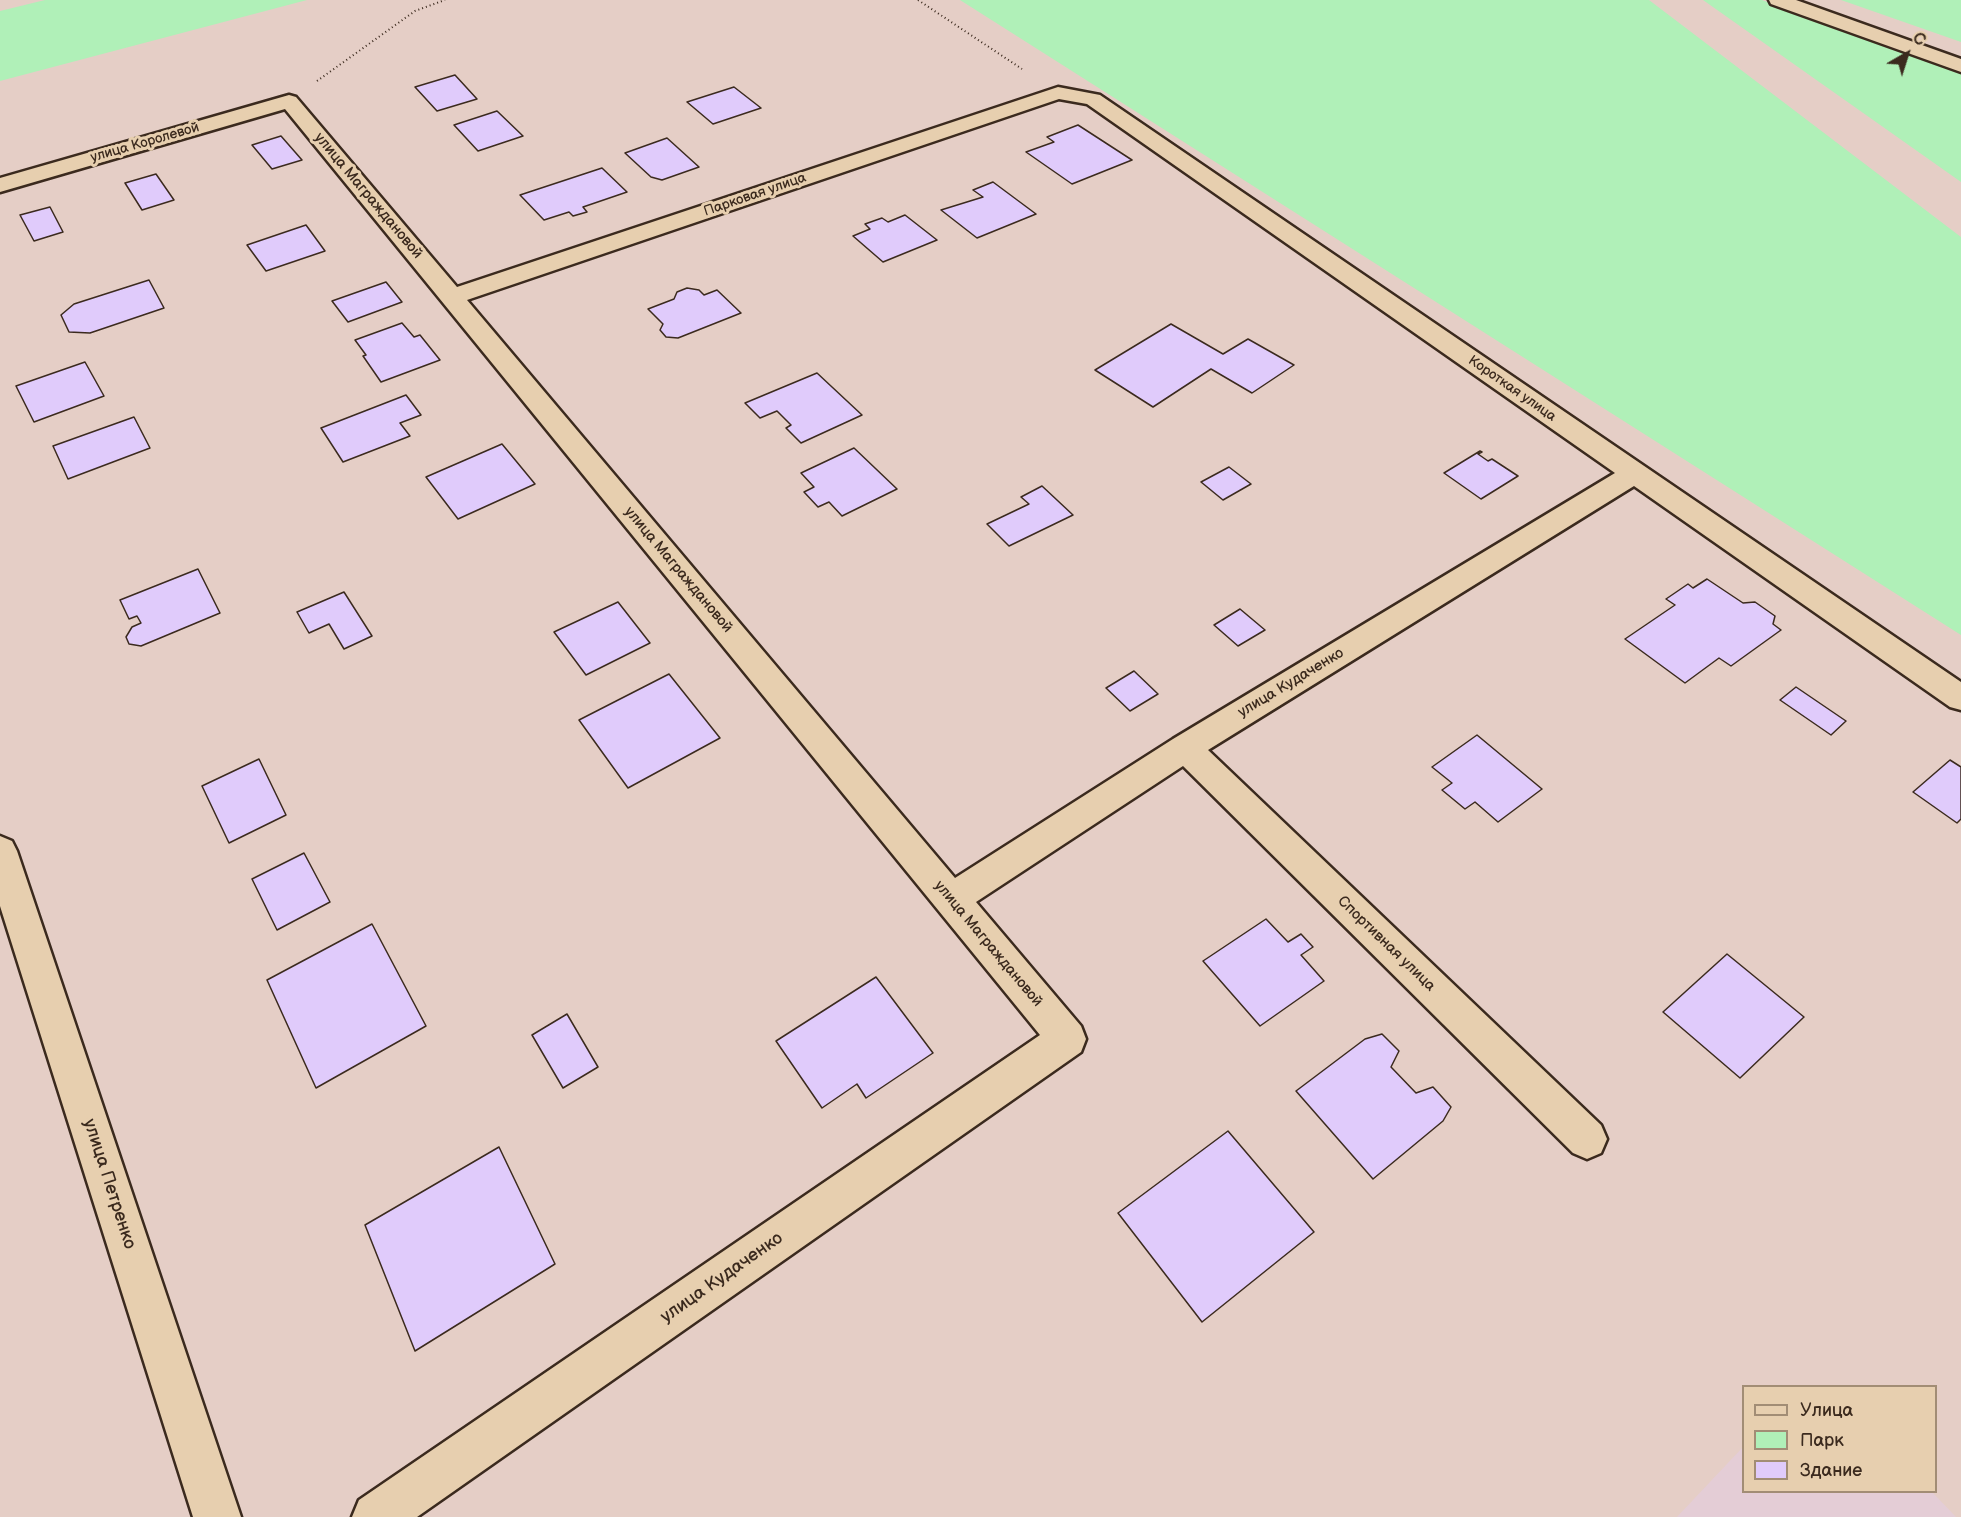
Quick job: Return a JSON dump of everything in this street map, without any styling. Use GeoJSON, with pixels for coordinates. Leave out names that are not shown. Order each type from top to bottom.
{"type":"FeatureCollection","features":[{"type":"Feature","properties":{"kind":"street"},"geometry":{"type":"LineString","coordinates":[[1778,0],[1961,66]]}},
{"type":"Feature","properties":{"kind":"street","name":"Парковая улица"},"geometry":{"type":"LineString","coordinates":[[452,297],[1058,93]]}},
{"type":"Feature","properties":{"kind":"street","name":"Короткая улица"},"geometry":{"type":"LineString","coordinates":[[1058,93],[1094,99],[1961,698]]}},
{"type":"Feature","properties":{"kind":"street","name":"улица Королевой"},"geometry":{"type":"LineString","coordinates":[[0,185],[289,101]]}},
{"type":"Feature","properties":{"kind":"street","name":"улица Маграждановой"},"geometry":{"type":"LineString","coordinates":[[289,101],[1067,1039]]}},
{"type":"Feature","properties":{"kind":"street","name":"улица Кудаченко"},"geometry":{"type":"LineString","coordinates":[[951,898],[1185,748],[1634,474]]}},
{"type":"Feature","properties":{"kind":"street","name":"Спортивная улица"},"geometry":{"type":"LineString","coordinates":[[1185,748],[1587,1139]]}},
{"type":"Feature","properties":{"kind":"street","name":"улица Петренко"},"geometry":{"type":"LineString","coordinates":[[0,851],[217,1517]]}},
{"type":"Feature","properties":{"kind":"street","name":"улица Кудаченко"},"geometry":{"type":"LineString","coordinates":[[376,1517],[1067,1039]]}},
{"type":"Feature","properties":{"kind":"path"},"geometry":{"type":"LineString","coordinates":[[289,101],[415,11],[445,0]]}},
{"type":"Feature","properties":{"kind":"path"},"geometry":{"type":"LineString","coordinates":[[918,0],[1058,93]]}},
{"type":"Feature","properties":{"kind":"shaded area"},"geometry":{"type":"Polygon","coordinates":[[[1742,1448],[1742,1493],[1933,1493],[1956,1517],[1677,1517],[1742,1448]]]}},
{"type":"Feature","properties":{"kind":"green space"},"geometry":{"type":"Polygon","coordinates":[[[45,0],[307,0],[0,81],[0,11],[45,0]]]}},
{"type":"Feature","properties":{"kind":"green space"},"geometry":{"type":"Polygon","coordinates":[[[960,0],[1649,0],[1961,237],[1961,635],[960,0]]]}},
{"type":"Feature","properties":{"kind":"green space"},"geometry":{"type":"Polygon","coordinates":[[[1703,0],[1762,0],[1961,73],[1961,182],[1703,0]]]}},
{"type":"Feature","properties":{"kind":"green space"},"geometry":{"type":"Polygon","coordinates":[[[1841,0],[1961,0],[1961,42],[1841,0]]]}},
{"type":"Feature","properties":{"kind":"building"},"geometry":{"type":"Polygon","coordinates":[[[455,75],[477,99],[437,111],[415,87],[455,75]]]}},
{"type":"Feature","properties":{"kind":"building"},"geometry":{"type":"Polygon","coordinates":[[[734,87],[761,108],[713,124],[687,102],[734,87]]]}},
{"type":"Feature","properties":{"kind":"building"},"geometry":{"type":"Polygon","coordinates":[[[497,111],[523,136],[478,151],[454,125],[497,111]]]}},
{"type":"Feature","properties":{"kind":"building"},"geometry":{"type":"Polygon","coordinates":[[[1078,125],[1132,160],[1072,184],[1026,152],[1054,142],[1047,137],[1078,125]]]}},
{"type":"Feature","properties":{"kind":"building"},"geometry":{"type":"Polygon","coordinates":[[[281,136],[302,160],[272,169],[252,145],[281,136]]]}},
{"type":"Feature","properties":{"kind":"building"},"geometry":{"type":"Polygon","coordinates":[[[667,138],[699,167],[662,180],[651,177],[625,153],[667,138]]]}},
{"type":"Feature","properties":{"kind":"building"},"geometry":{"type":"Polygon","coordinates":[[[602,168],[627,192],[583,207],[587,212],[573,216],[569,212],[544,220],[520,195],[602,168]]]}},
{"type":"Feature","properties":{"kind":"building"},"geometry":{"type":"Polygon","coordinates":[[[156,174],[174,200],[142,210],[125,183],[156,174]]]}},
{"type":"Feature","properties":{"kind":"building"},"geometry":{"type":"Polygon","coordinates":[[[993,182],[1036,214],[977,238],[941,210],[983,197],[973,190],[993,182]]]}},
{"type":"Feature","properties":{"kind":"building"},"geometry":{"type":"Polygon","coordinates":[[[50,207],[63,232],[34,241],[20,215],[50,207]]]}},
{"type":"Feature","properties":{"kind":"building"},"geometry":{"type":"Polygon","coordinates":[[[905,215],[937,240],[883,262],[853,236],[870,229],[865,224],[882,218],[888,222],[905,215]]]}},
{"type":"Feature","properties":{"kind":"building"},"geometry":{"type":"Polygon","coordinates":[[[306,225],[325,251],[266,271],[247,245],[306,225]]]}},
{"type":"Feature","properties":{"kind":"building"},"geometry":{"type":"Polygon","coordinates":[[[149,280],[164,308],[90,333],[69,332],[61,315],[74,304],[149,280]]]}},
{"type":"Feature","properties":{"kind":"building"},"geometry":{"type":"Polygon","coordinates":[[[386,282],[402,302],[348,322],[332,301],[386,282]]]}},
{"type":"Feature","properties":{"kind":"building"},"geometry":{"type":"Polygon","coordinates":[[[687,288],[699,290],[704,295],[717,290],[741,313],[678,338],[666,337],[660,330],[663,324],[648,309],[674,299],[677,292],[687,288]]]}},
{"type":"Feature","properties":{"kind":"building"},"geometry":{"type":"Polygon","coordinates":[[[402,323],[414,337],[420,335],[440,360],[381,382],[355,340],[402,323]]]}},
{"type":"Feature","properties":{"kind":"building"},"geometry":{"type":"Polygon","coordinates":[[[1171,324],[1223,354],[1248,339],[1294,365],[1252,393],[1211,369],[1153,407],[1095,370],[1171,324]]]}},
{"type":"Feature","properties":{"kind":"building"},"geometry":{"type":"Polygon","coordinates":[[[85,362],[104,396],[34,422],[16,386],[85,362]]]}},
{"type":"Feature","properties":{"kind":"building"},"geometry":{"type":"Polygon","coordinates":[[[817,373],[862,415],[801,443],[786,428],[791,425],[777,411],[760,418],[745,403],[817,373]]]}},
{"type":"Feature","properties":{"kind":"building"},"geometry":{"type":"Polygon","coordinates":[[[406,395],[421,415],[400,423],[410,436],[343,462],[321,428],[406,395]]]}},
{"type":"Feature","properties":{"kind":"building"},"geometry":{"type":"Polygon","coordinates":[[[134,417],[150,448],[68,479],[53,446],[134,417]]]}},
{"type":"Feature","properties":{"kind":"building"},"geometry":{"type":"Polygon","coordinates":[[[502,444],[535,484],[458,519],[426,477],[502,444]]]}},
{"type":"Feature","properties":{"kind":"building"},"geometry":{"type":"Polygon","coordinates":[[[854,448],[897,489],[842,516],[829,502],[818,507],[804,492],[814,487],[801,473],[854,448]]]}},
{"type":"Feature","properties":{"kind":"building"},"geometry":{"type":"Polygon","coordinates":[[[1480,451],[1482,452],[1478,454],[1488,461],[1492,459],[1518,476],[1481,499],[1444,473],[1480,451]]]}},
{"type":"Feature","properties":{"kind":"building"},"geometry":{"type":"Polygon","coordinates":[[[1229,467],[1251,484],[1223,500],[1201,482],[1229,467]]]}},
{"type":"Feature","properties":{"kind":"building"},"geometry":{"type":"Polygon","coordinates":[[[1042,486],[1073,515],[1009,546],[987,524],[1029,504],[1021,497],[1042,486]]]}},
{"type":"Feature","properties":{"kind":"building"},"geometry":{"type":"Polygon","coordinates":[[[198,569],[220,613],[141,646],[129,644],[126,637],[132,627],[141,623],[137,616],[129,619],[120,600],[198,569]]]}},
{"type":"Feature","properties":{"kind":"building"},"geometry":{"type":"Polygon","coordinates":[[[1707,579],[1743,603],[1755,602],[1775,616],[1773,624],[1781,630],[1731,666],[1719,658],[1685,683],[1625,639],[1675,605],[1666,599],[1688,584],[1693,588],[1707,579]]]}},
{"type":"Feature","properties":{"kind":"building"},"geometry":{"type":"Polygon","coordinates":[[[344,592],[372,636],[344,649],[329,624],[309,633],[297,612],[344,592]]]}},
{"type":"Feature","properties":{"kind":"building"},"geometry":{"type":"Polygon","coordinates":[[[618,602],[650,643],[586,675],[554,632],[618,602]]]}},
{"type":"Feature","properties":{"kind":"building"},"geometry":{"type":"Polygon","coordinates":[[[1240,609],[1265,630],[1238,646],[1214,625],[1240,609]]]}},
{"type":"Feature","properties":{"kind":"building"},"geometry":{"type":"Polygon","coordinates":[[[1134,671],[1158,694],[1130,711],[1106,688],[1134,671]]]}},
{"type":"Feature","properties":{"kind":"building"},"geometry":{"type":"Polygon","coordinates":[[[669,674],[720,738],[628,788],[579,720],[669,674]]]}},
{"type":"Feature","properties":{"kind":"building"},"geometry":{"type":"Polygon","coordinates":[[[1796,687],[1846,721],[1831,735],[1780,700],[1796,687]]]}},
{"type":"Feature","properties":{"kind":"building"},"geometry":{"type":"Polygon","coordinates":[[[1477,735],[1542,789],[1498,822],[1475,802],[1465,809],[1442,790],[1452,783],[1432,767],[1477,735]]]}},
{"type":"Feature","properties":{"kind":"building"},"geometry":{"type":"Polygon","coordinates":[[[259,759],[286,815],[229,843],[202,786],[259,759]]]}},
{"type":"Feature","properties":{"kind":"building"},"geometry":{"type":"Polygon","coordinates":[[[1950,760],[1961,767],[1961,819],[1957,823],[1913,792],[1950,760]]]}},
{"type":"Feature","properties":{"kind":"building"},"geometry":{"type":"Polygon","coordinates":[[[304,853],[330,902],[277,930],[252,879],[304,853]]]}},
{"type":"Feature","properties":{"kind":"building"},"geometry":{"type":"Polygon","coordinates":[[[1266,919],[1288,942],[1301,934],[1313,947],[1301,955],[1324,981],[1260,1026],[1203,961],[1266,919]]]}},
{"type":"Feature","properties":{"kind":"building"},"geometry":{"type":"Polygon","coordinates":[[[372,924],[426,1026],[316,1088],[267,980],[372,924]]]}},
{"type":"Feature","properties":{"kind":"building"},"geometry":{"type":"Polygon","coordinates":[[[1727,954],[1804,1017],[1740,1078],[1663,1012],[1727,954]]]}},
{"type":"Feature","properties":{"kind":"building"},"geometry":{"type":"Polygon","coordinates":[[[876,977],[933,1053],[866,1098],[857,1084],[822,1108],[776,1041],[876,977]]]}},
{"type":"Feature","properties":{"kind":"building"},"geometry":{"type":"Polygon","coordinates":[[[567,1014],[598,1067],[563,1088],[532,1035],[567,1014]]]}},
{"type":"Feature","properties":{"kind":"building"},"geometry":{"type":"Polygon","coordinates":[[[1382,1034],[1399,1051],[1391,1067],[1416,1093],[1433,1087],[1451,1107],[1443,1121],[1373,1179],[1296,1091],[1365,1039],[1382,1034]]]}},
{"type":"Feature","properties":{"kind":"building"},"geometry":{"type":"Polygon","coordinates":[[[1228,1131],[1314,1232],[1202,1322],[1118,1213],[1228,1131]]]}},
{"type":"Feature","properties":{"kind":"building"},"geometry":{"type":"Polygon","coordinates":[[[499,1147],[555,1264],[415,1351],[365,1225],[499,1147]]]}}]}
